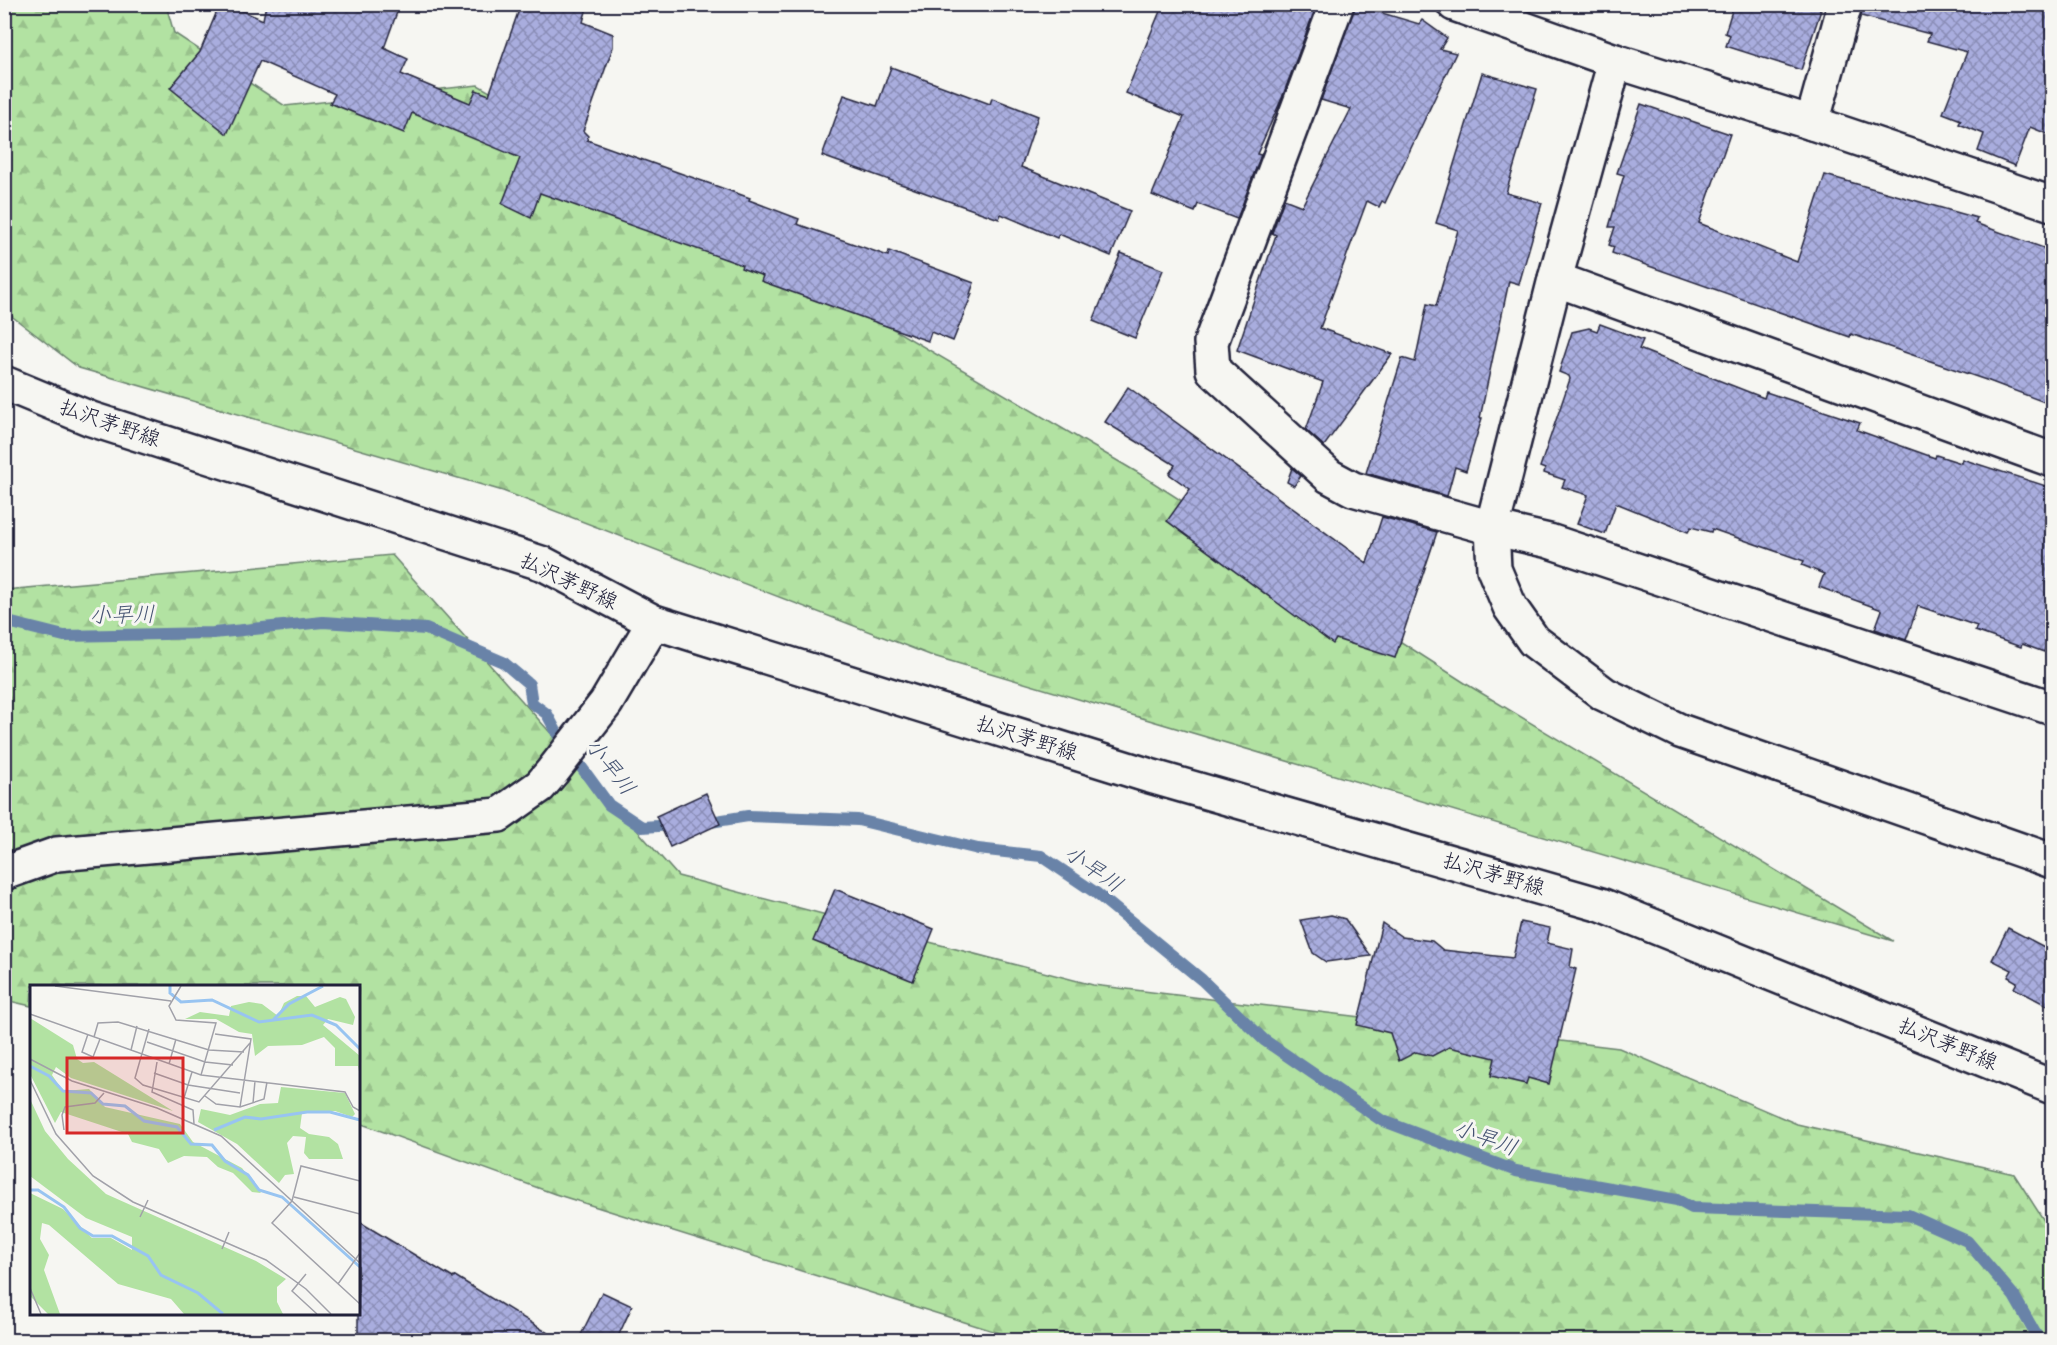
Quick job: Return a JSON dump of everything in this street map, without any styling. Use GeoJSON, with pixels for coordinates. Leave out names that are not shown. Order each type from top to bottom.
{"type":"FeatureCollection","features":[{"type":"Feature","properties":{"kind":"street"},"geometry":{"type":"LineString","coordinates":[[1337,4],[1211,342],[1213,370],[1329,476],[1353,489],[1492,528],[1549,541],[2052,708]]}},
{"type":"Feature","properties":{"kind":"street"},"geometry":{"type":"LineString","coordinates":[[1454,4],[1615,61],[1812,123],[2052,204]]}},
{"type":"Feature","properties":{"kind":"street"},"geometry":{"type":"LineString","coordinates":[[1812,123],[1845,4]]}},
{"type":"Feature","properties":{"kind":"street"},"geometry":{"type":"LineString","coordinates":[[1615,61],[1555,279],[1492,528],[1494,569],[1510,607],[1534,641],[1604,694],[1680,731],[2052,861]]}},
{"type":"Feature","properties":{"kind":"street"},"geometry":{"type":"LineString","coordinates":[[1555,279],[2052,460]]}},
{"type":"Feature","properties":{"kind":"street","name":"払沢茅野線"},"geometry":{"type":"LineString","coordinates":[[4,383],[91,419],[544,564],[654,622],[1150,776],[1601,905],[2052,1087]]}},
{"type":"Feature","properties":{"kind":"street"},"geometry":{"type":"LineString","coordinates":[[4,873],[57,854],[500,815],[540,786],[552,772],[606,703],[654,622]]}},
{"type":"Feature","properties":{"kind":"green space"},"geometry":{"type":"Polygon","coordinates":[[[4,5],[166,5],[174,33],[285,106],[478,85],[1140,474],[1468,685],[1893,941],[930,655],[503,491],[79,368],[5,311],[4,5]]]}},
{"type":"Feature","properties":{"kind":"green space"},"geometry":{"type":"Polygon","coordinates":[[[392,555],[678,876],[1093,985],[1619,1048],[1797,1124],[2014,1174],[2052,1233],[2052,1340],[1022,1340],[555,1194],[360,1123],[360,985],[30,985],[30,1006],[5,1000],[5,590],[392,555]]]}},
{"type":"Feature","properties":{"kind":"building"},"geometry":{"type":"Polygon","coordinates":[[[220,4],[227,4],[263,20],[266,4],[400,4],[384,48],[408,59],[401,74],[470,103],[476,90],[489,95],[521,4],[588,4],[583,22],[613,34],[613,47],[583,131],[588,136],[587,140],[750,198],[749,200],[799,219],[797,224],[888,256],[889,251],[974,283],[970,294],[972,294],[953,341],[931,332],[928,341],[761,281],[763,276],[741,268],[742,265],[540,193],[531,218],[502,204],[520,158],[412,113],[404,133],[330,103],[335,94],[260,61],[227,134],[170,88],[200,52],[220,4]]]}},
{"type":"Feature","properties":{"kind":"building"},"geometry":{"type":"Polygon","coordinates":[[[1163,4],[1317,4],[1282,98],[1257,154],[1261,155],[1237,219],[1198,204],[1195,212],[1152,195],[1184,117],[1126,93],[1163,4]]]}},
{"type":"Feature","properties":{"kind":"building"},"geometry":{"type":"Polygon","coordinates":[[[1734,4],[1803,4],[1821,10],[1801,70],[1726,46],[1730,35],[1725,33],[1734,4]]]}},
{"type":"Feature","properties":{"kind":"building"},"geometry":{"type":"Polygon","coordinates":[[[1863,4],[2052,4],[2052,136],[2030,127],[2015,166],[1978,151],[1984,134],[1959,124],[1961,120],[1943,113],[1967,52],[1927,41],[1930,34],[1861,16],[1863,4]]]}},
{"type":"Feature","properties":{"kind":"building"},"geometry":{"type":"Polygon","coordinates":[[[1355,5],[1419,24],[1422,20],[1447,38],[1440,49],[1456,53],[1385,203],[1382,201],[1379,207],[1367,201],[1320,328],[1392,354],[1324,446],[1306,430],[1323,382],[1237,350],[1276,235],[1272,233],[1284,199],[1302,206],[1351,109],[1321,100],[1355,5]]]}},
{"type":"Feature","properties":{"kind":"building"},"geometry":{"type":"Polygon","coordinates":[[[891,67],[990,104],[992,98],[1038,116],[1021,167],[1130,211],[1111,256],[1059,234],[1057,238],[1001,214],[999,219],[822,156],[844,95],[877,106],[891,67]]]}},
{"type":"Feature","properties":{"kind":"building"},"geometry":{"type":"Polygon","coordinates":[[[1482,73],[1537,89],[1506,193],[1542,203],[1519,284],[1509,281],[1480,418],[1482,418],[1466,471],[1455,467],[1447,496],[1366,473],[1402,358],[1415,362],[1427,304],[1436,306],[1458,230],[1436,223],[1482,73]]]}},
{"type":"Feature","properties":{"kind":"building"},"geometry":{"type":"Polygon","coordinates":[[[1641,104],[1730,134],[1699,223],[1797,262],[1825,175],[1977,218],[1975,223],[2052,251],[2052,405],[1989,381],[1851,334],[1850,337],[1612,253],[1614,247],[1609,245],[1615,227],[1609,227],[1624,175],[1617,173],[1641,104]]]}},
{"type":"Feature","properties":{"kind":"building"},"geometry":{"type":"Polygon","coordinates":[[[1121,253],[1163,270],[1135,338],[1093,321],[1121,253]]]}},
{"type":"Feature","properties":{"kind":"building"},"geometry":{"type":"Polygon","coordinates":[[[1600,324],[1643,340],[1639,349],[1764,398],[1766,392],[1860,423],[1857,430],[1935,458],[1936,455],[1961,463],[1962,459],[2052,488],[2052,630],[2044,652],[2022,644],[2021,647],[1975,631],[1977,626],[1918,606],[1906,640],[1875,629],[1882,610],[1819,587],[1824,574],[1802,565],[1804,561],[1712,529],[1711,532],[1691,527],[1688,532],[1616,503],[1605,534],[1577,524],[1588,495],[1562,487],[1565,480],[1544,473],[1545,469],[1540,467],[1570,379],[1569,376],[1559,372],[1572,332],[1589,328],[1597,331],[1600,324]]]}},
{"type":"Feature","properties":{"kind":"building"},"geometry":{"type":"Polygon","coordinates":[[[1128,387],[1367,563],[1382,517],[1437,532],[1395,658],[1336,639],[1333,644],[1167,521],[1190,489],[1169,474],[1175,465],[1105,422],[1128,387]]]}},
{"type":"Feature","properties":{"kind":"building"},"geometry":{"type":"Polygon","coordinates":[[[1292,468],[1301,476],[1294,486],[1287,482],[1292,468]]]}},
{"type":"Feature","properties":{"kind":"building"},"geometry":{"type":"Polygon","coordinates":[[[706,793],[720,824],[670,847],[656,816],[706,793]]]}},
{"type":"Feature","properties":{"kind":"building"},"geometry":{"type":"Polygon","coordinates":[[[835,889],[934,929],[913,981],[813,941],[835,889]]]}},
{"type":"Feature","properties":{"kind":"building"},"geometry":{"type":"Polygon","coordinates":[[[1331,915],[1345,919],[1371,956],[1326,962],[1313,953],[1301,920],[1331,915]]]}},
{"type":"Feature","properties":{"kind":"building"},"geometry":{"type":"Polygon","coordinates":[[[1521,922],[1550,928],[1547,943],[1573,949],[1570,967],[1576,969],[1549,1084],[1528,1078],[1526,1084],[1491,1076],[1495,1058],[1449,1047],[1432,1056],[1416,1052],[1399,1061],[1390,1033],[1357,1025],[1382,923],[1402,937],[1432,941],[1443,950],[1513,958],[1521,922]]]}},
{"type":"Feature","properties":{"kind":"building"},"geometry":{"type":"Polygon","coordinates":[[[2008,928],[2052,951],[2052,1008],[2014,988],[2017,982],[2008,977],[2012,970],[1992,960],[2008,928]]]}},
{"type":"Feature","properties":{"kind":"building"},"geometry":{"type":"Polygon","coordinates":[[[360,1222],[453,1278],[455,1276],[561,1341],[358,1341],[360,1222]]]}},
{"type":"Feature","properties":{"kind":"building"},"geometry":{"type":"Polygon","coordinates":[[[602,1292],[632,1306],[616,1341],[578,1341],[602,1292]]]}},
{"type":"Feature","properties":{"kind":"waterway","name":"小早川"},"geometry":{"type":"LineString","coordinates":[[4,621],[64,636],[213,633],[323,622],[426,629],[503,662],[529,684],[532,703],[547,714],[558,735],[609,805],[642,827],[674,825]]}},
{"type":"Feature","properties":{"kind":"waterway","name":"小早川"},"geometry":{"type":"LineString","coordinates":[[704,823],[748,816],[858,820],[978,849],[1041,856],[1096,893],[1202,980],[1264,1040],[1381,1120],[1516,1171],[1677,1200],[1692,1208],[1908,1215],[1967,1241],[2014,1296],[2039,1340]]}}]}
